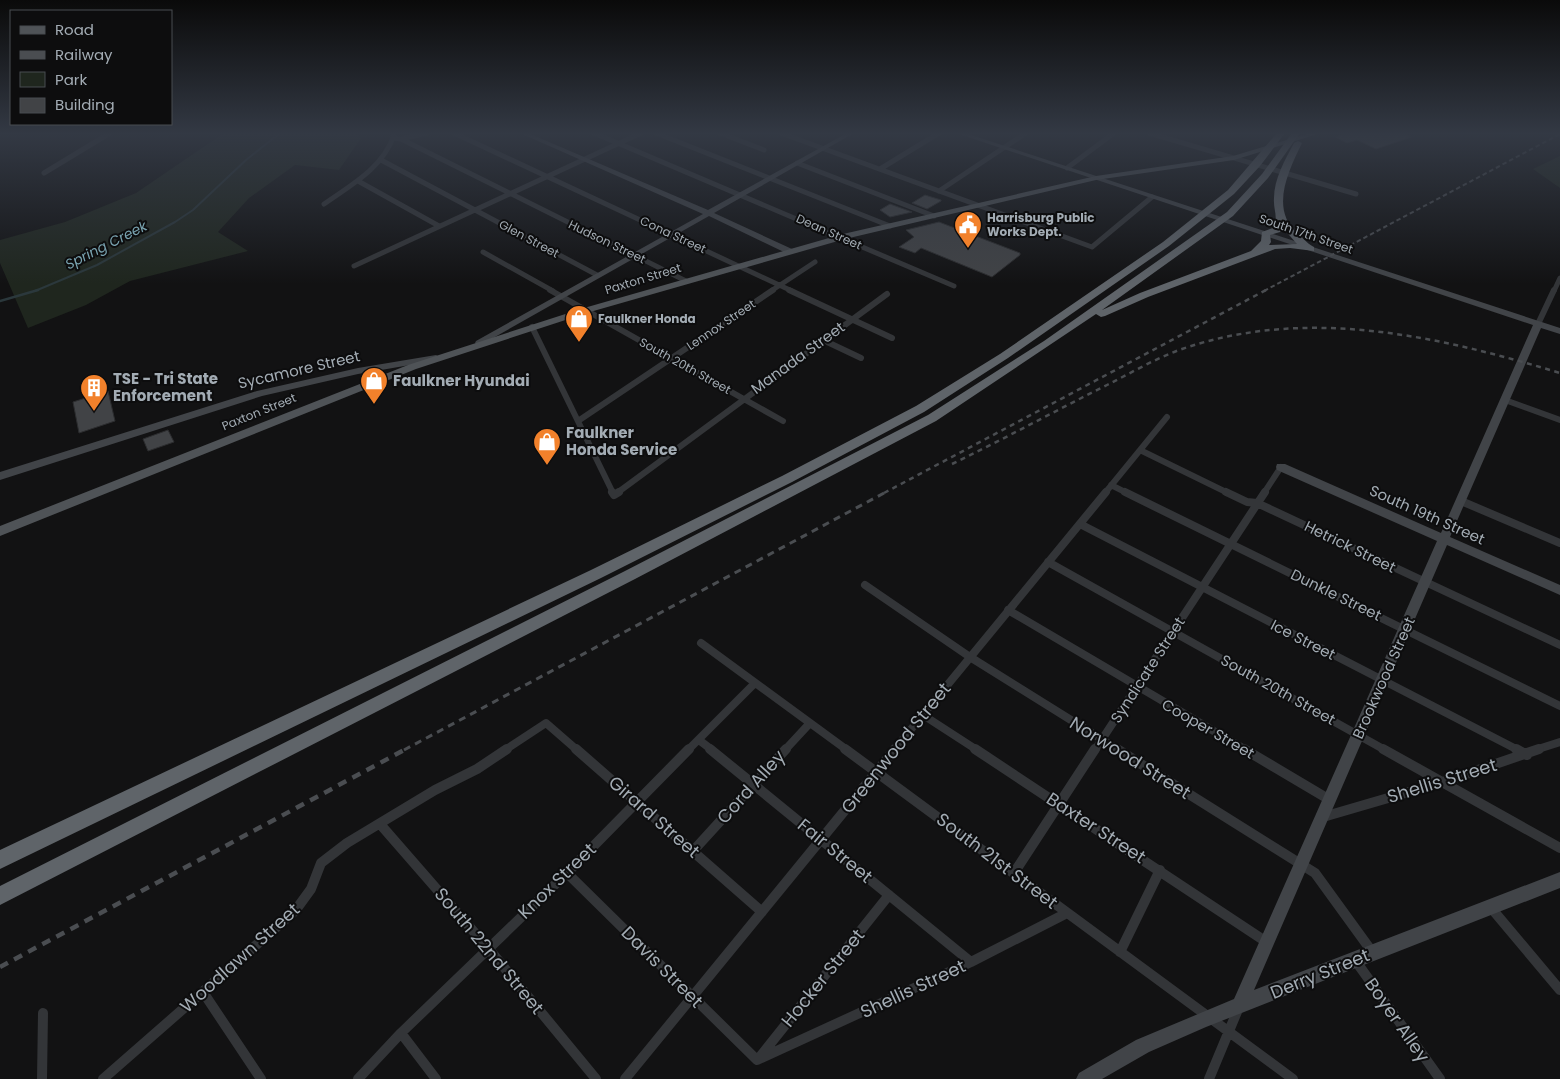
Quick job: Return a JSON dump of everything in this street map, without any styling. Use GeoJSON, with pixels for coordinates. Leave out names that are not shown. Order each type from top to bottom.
{"type":"FeatureCollection","features":[{"type":"Feature","properties":{"kind":"highway"},"geometry":{"type":"LineString","coordinates":[[0,860],[596,574],[787,479],[920,409],[1128,272],[1213,208],[1238,183]]}},
{"type":"Feature","properties":{"kind":"highway"},"geometry":{"type":"LineString","coordinates":[[0,896],[932,418],[1048,343],[1230,214],[1259,183]]}},
{"type":"Feature","properties":{"kind":"highway"},"geometry":{"type":"LineString","coordinates":[[1280,183],[1278,198],[1282,220],[1291,236],[1311,249]]}},
{"type":"Feature","properties":{"kind":"highway"},"geometry":{"type":"LineString","coordinates":[[1235,262],[1264,244],[1267,240],[1265,234],[1277,230],[1282,220]]}},
{"type":"Feature","properties":{"kind":"highway"},"geometry":{"type":"LineString","coordinates":[[1048,343],[1121,304],[1281,245],[1311,249]]}},
{"type":"Feature","properties":{"kind":"main road","name":"Paxton Street"},"geometry":{"type":"LineString","coordinates":[[0,531],[326,399],[479,343],[686,280],[789,251],[1073,183]]}},
{"type":"Feature","properties":{"kind":"main road","name":"South 19th Street"},"geometry":{"type":"LineString","coordinates":[[1281,467],[1560,590]]}},
{"type":"Feature","properties":{"kind":"street"},"geometry":{"type":"LineString","coordinates":[[324,204],[352,183]]}},
{"type":"Feature","properties":{"kind":"street"},"geometry":{"type":"LineString","coordinates":[[362,183],[439,226]]}},
{"type":"Feature","properties":{"kind":"street","name":"Glen Street"},"geometry":{"type":"LineString","coordinates":[[424,183],[597,275]]}},
{"type":"Feature","properties":{"kind":"street","name":"Hudson Street"},"geometry":{"type":"LineString","coordinates":[[491,183],[686,280]]}},
{"type":"Feature","properties":{"kind":"street"},"geometry":{"type":"LineString","coordinates":[[354,266],[531,183]]}},
{"type":"Feature","properties":{"kind":"street","name":"Cona Street"},"geometry":{"type":"LineString","coordinates":[[563,183],[892,338]]}},
{"type":"Feature","properties":{"kind":"street"},"geometry":{"type":"LineString","coordinates":[[640,183],[789,251]]}},
{"type":"Feature","properties":{"kind":"street","name":"Dean Street"},"geometry":{"type":"LineString","coordinates":[[716,183],[954,286]]}},
{"type":"Feature","properties":{"kind":"street"},"geometry":{"type":"LineString","coordinates":[[479,343],[761,183]]}},
{"type":"Feature","properties":{"kind":"street"},"geometry":{"type":"LineString","coordinates":[[783,183],[890,226]]}},
{"type":"Feature","properties":{"kind":"street"},"geometry":{"type":"LineString","coordinates":[[850,183],[934,216]]}},
{"type":"Feature","properties":{"kind":"street"},"geometry":{"type":"LineString","coordinates":[[918,183],[1092,248],[1152,197]]}},
{"type":"Feature","properties":{"kind":"street"},"geometry":{"type":"LineString","coordinates":[[939,191],[950,183]]}},
{"type":"Feature","properties":{"kind":"street","name":"South 17th Street"},"geometry":{"type":"LineString","coordinates":[[1112,183],[1560,331]]}},
{"type":"Feature","properties":{"kind":"street"},"geometry":{"type":"LineString","coordinates":[[1320,183],[1356,194]]}},
{"type":"Feature","properties":{"kind":"street","name":"South 20th Street"},"geometry":{"type":"LineString","coordinates":[[483,252],[783,421]]}},
{"type":"Feature","properties":{"kind":"street","name":"Lennox Street"},"geometry":{"type":"LineString","coordinates":[[578,421],[815,262]]}},
{"type":"Feature","properties":{"kind":"street","name":"Brookwood Street"},"geometry":{"type":"LineString","coordinates":[[1209,1079],[1239,1006],[1538,324],[1560,278]]}},
{"type":"Feature","properties":{"kind":"street","name":"Manada Street"},"geometry":{"type":"LineString","coordinates":[[578,421],[614,494],[887,294]]}},
{"type":"Feature","properties":{"kind":"street"},"geometry":{"type":"LineString","coordinates":[[532,327],[578,421]]}},
{"type":"Feature","properties":{"kind":"street"},"geometry":{"type":"LineString","coordinates":[[823,340],[860,358]]}},
{"type":"Feature","properties":{"kind":"street","name":"Sycamore Street"},"geometry":{"type":"LineString","coordinates":[[0,476],[260,393],[358,371],[436,358]]}},
{"type":"Feature","properties":{"kind":"street"},"geometry":{"type":"LineString","coordinates":[[1505,400],[1560,420]]}},
{"type":"Feature","properties":{"kind":"street","name":"Greenwood Street"},"geometry":{"type":"LineString","coordinates":[[625,1079],[1167,417]]}},
{"type":"Feature","properties":{"kind":"street","name":"Hetrick Street"},"geometry":{"type":"LineString","coordinates":[[1140,450],[1247,502],[1257,503],[1560,645]]}},
{"type":"Feature","properties":{"kind":"street","name":"Syndicate Street"},"geometry":{"type":"LineString","coordinates":[[1014,873],[1281,467]]}},
{"type":"Feature","properties":{"kind":"street","name":"Dunkle Street"},"geometry":{"type":"LineString","coordinates":[[1111,485],[1405,628],[1560,706]]}},
{"type":"Feature","properties":{"kind":"street"},"geometry":{"type":"LineString","coordinates":[[1461,502],[1560,543]]}},
{"type":"Feature","properties":{"kind":"street","name":"Ice Street"},"geometry":{"type":"LineString","coordinates":[[1080,524],[1527,755]]}},
{"type":"Feature","properties":{"kind":"street","name":"South 20th Street"},"geometry":{"type":"LineString","coordinates":[[1048,562],[1359,734],[1560,848]]}},
{"type":"Feature","properties":{"kind":"street","name":"Norwood Street"},"geometry":{"type":"LineString","coordinates":[[865,586],[970,658],[1315,873],[1373,953]]}},
{"type":"Feature","properties":{"kind":"street","name":"Cooper Street"},"geometry":{"type":"LineString","coordinates":[[1008,610],[1330,800]]}},
{"type":"Feature","properties":{"kind":"street","name":"South 21st Street"},"geometry":{"type":"LineString","coordinates":[[701,643],[1293,1079]]}},
{"type":"Feature","properties":{"kind":"street","name":"Knox Street"},"geometry":{"type":"LineString","coordinates":[[358,1079],[401,1033],[568,873],[755,683]]}},
{"type":"Feature","properties":{"kind":"street","name":"Baxter Street"},"geometry":{"type":"LineString","coordinates":[[923,715],[1268,943]]}},
{"type":"Feature","properties":{"kind":"street","name":"Girard Street"},"geometry":{"type":"LineString","coordinates":[[546,723],[762,912]]}},
{"type":"Feature","properties":{"kind":"street","name":"Woodlawn Street"},"geometry":{"type":"LineString","coordinates":[[103,1079],[295,911],[311,889],[321,863],[347,843],[436,790],[477,769],[546,723]]}},
{"type":"Feature","properties":{"kind":"street","name":"Cord Alley"},"geometry":{"type":"LineString","coordinates":[[693,851],[810,723]]}},
{"type":"Feature","properties":{"kind":"street","name":"Fair Street"},"geometry":{"type":"LineString","coordinates":[[699,740],[971,962]]}},
{"type":"Feature","properties":{"kind":"street","name":"Shellis Street"},"geometry":{"type":"LineString","coordinates":[[1323,817],[1443,782],[1527,755],[1560,742]]}},
{"type":"Feature","properties":{"kind":"street","name":"South 22nd Street"},"geometry":{"type":"LineString","coordinates":[[380,824],[488,948],[596,1079]]}},
{"type":"Feature","properties":{"kind":"street"},"geometry":{"type":"LineString","coordinates":[[1120,952],[1160,870]]}},
{"type":"Feature","properties":{"kind":"street","name":"Davis Street"},"geometry":{"type":"LineString","coordinates":[[568,873],[757,1060]]}},
{"type":"Feature","properties":{"kind":"street","name":"Derry Street"},"geometry":{"type":"LineString","coordinates":[[1085,1079],[1150,1042],[1373,953],[1492,909],[1560,880]]}},
{"type":"Feature","properties":{"kind":"street","name":"Hocker Street"},"geometry":{"type":"LineString","coordinates":[[757,1060],[889,895]]}},
{"type":"Feature","properties":{"kind":"street"},"geometry":{"type":"LineString","coordinates":[[1492,909],[1560,990]]}},
{"type":"Feature","properties":{"kind":"street","name":"Shellis Street"},"geometry":{"type":"LineString","coordinates":[[757,1060],[971,962],[1067,913]]}},
{"type":"Feature","properties":{"kind":"street","name":"Boyer Alley"},"geometry":{"type":"LineString","coordinates":[[1355,960],[1440,1079]]}},
{"type":"Feature","properties":{"kind":"street"},"geometry":{"type":"LineString","coordinates":[[203,992],[261,1079]]}},
{"type":"Feature","properties":{"kind":"street"},"geometry":{"type":"LineString","coordinates":[[42,1079],[43,1013]]}},
{"type":"Feature","properties":{"kind":"street"},"geometry":{"type":"LineString","coordinates":[[401,1033],[436,1079]]}},
{"type":"Feature","properties":{"kind":"green space"},"geometry":{"type":"Polygon","coordinates":[[[150,183],[269,183],[249,198],[218,232],[248,251],[130,281],[86,305],[28,328],[0,263],[0,240],[65,222],[136,193],[150,183]]]}},
{"type":"Feature","properties":{"kind":"building"},"geometry":{"type":"Polygon","coordinates":[[[925,195],[941,201],[927,209],[912,203],[925,195]]]}},
{"type":"Feature","properties":{"kind":"building"},"geometry":{"type":"Polygon","coordinates":[[[890,204],[912,212],[890,217],[880,210],[890,204]]]}},
{"type":"Feature","properties":{"kind":"building","name":"Harrisburg Public Works Dept."},"geometry":{"type":"Polygon","coordinates":[[[939,222],[1020,253],[1020,255],[992,277],[921,248],[915,253],[899,247],[914,237],[906,230],[939,222]]]}},
{"type":"Feature","properties":{"kind":"building","name":"TSE - Tri State Enforcement"},"geometry":{"type":"Polygon","coordinates":[[[108,391],[115,421],[79,433],[73,402],[108,391]]]}},
{"type":"Feature","properties":{"kind":"building"},"geometry":{"type":"Polygon","coordinates":[[[168,430],[174,442],[148,451],[143,439],[168,430]]]}},
{"type":"Feature","properties":{"kind":"waterway","name":"Spring Creek"},"geometry":{"type":"LineString","coordinates":[[36,291],[97,265],[175,222],[193,210],[221,183]]}},
{"type":"Feature","properties":{"kind":"waterway","name":"Spring Creek"},"geometry":{"type":"LineString","coordinates":[[0,301],[36,291]]}},
{"type":"Feature","properties":{"kind":"railway"},"geometry":{"type":"LineString","coordinates":[[1264,291],[1467,183]]}},
{"type":"Feature","properties":{"kind":"railway"},"geometry":{"type":"LineString","coordinates":[[884,493],[1266,290]]}},
{"type":"Feature","properties":{"kind":"railway"},"geometry":{"type":"LineString","coordinates":[[952,464],[1163,357],[1182,349],[1229,336],[1277,329],[1324,328],[1372,331],[1420,338],[1467,348],[1560,373]]}},
{"type":"Feature","properties":{"kind":"railway"},"geometry":{"type":"LineString","coordinates":[[404,750],[886,492]]}},
{"type":"Feature","properties":{"kind":"railway"},"geometry":{"type":"LineString","coordinates":[[0,967],[406,749]]}},
{"type":"Feature","properties":{"kind":"place","name":"Harrisburg Public Works Dept."},"geometry":{"type":"Point","coordinates":[968,249]}},
{"type":"Feature","properties":{"kind":"place","name":"Faulkner Honda"},"geometry":{"type":"Point","coordinates":[579,343]}},
{"type":"Feature","properties":{"kind":"place","name":"Faulkner Hyundai"},"geometry":{"type":"Point","coordinates":[374,405]}},
{"type":"Feature","properties":{"kind":"place","name":"TSE - Tri State Enforcement"},"geometry":{"type":"Point","coordinates":[94,412]}},
{"type":"Feature","properties":{"kind":"place","name":"Faulkner Honda Service"},"geometry":{"type":"Point","coordinates":[547,466]}}]}
